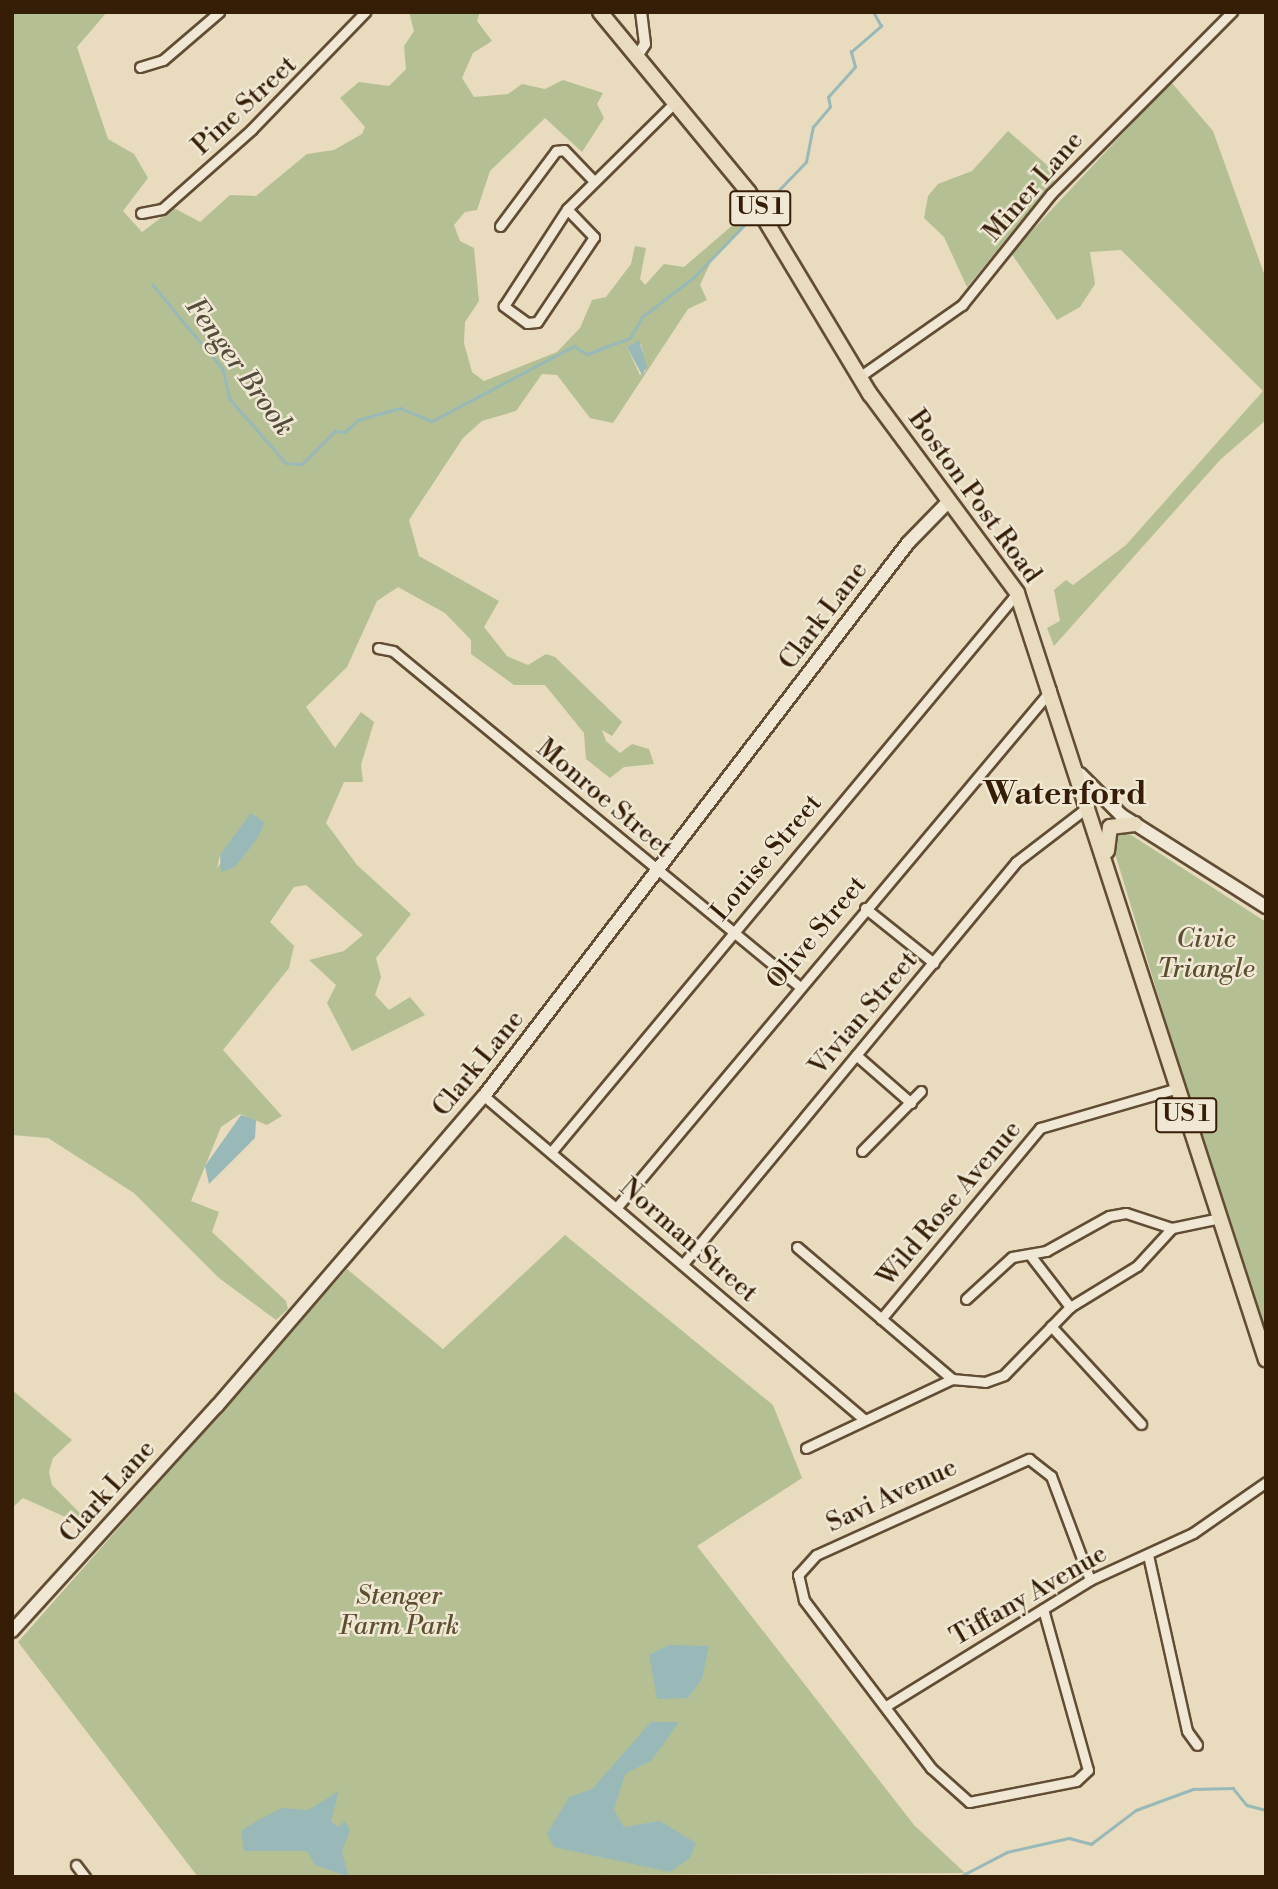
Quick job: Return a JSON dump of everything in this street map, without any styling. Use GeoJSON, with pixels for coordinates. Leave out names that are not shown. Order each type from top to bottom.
{"type":"FeatureCollection","features":[{"type":"Feature","properties":{"kind":"main road","name":"Boston Post Road"},"geometry":{"type":"LineString","coordinates":[[600,12],[675,102],[782,239],[859,377],[1017,593],[1080,774],[1107,869],[1266,1360]]}},
{"type":"Feature","properties":{"kind":"main road","name":"Clark Lane"},"geometry":{"type":"LineString","coordinates":[[12,1630],[217,1406],[484,1096],[659,872],[901,551],[949,501]]}},
{"type":"Feature","properties":{"kind":"main road"},"geometry":{"type":"LineString","coordinates":[[1080,774],[1135,824],[1266,907]]}},
{"type":"Feature","properties":{"kind":"main road"},"geometry":{"type":"LineString","coordinates":[[1107,869],[1107,830],[1135,824]]}},
{"type":"Feature","properties":{"kind":"street"},"geometry":{"type":"LineString","coordinates":[[140,67],[163,60],[219,12]]}},
{"type":"Feature","properties":{"kind":"street","name":"Pine Street"},"geometry":{"type":"LineString","coordinates":[[141,212],[162,209],[242,138],[365,12]]}},
{"type":"Feature","properties":{"kind":"street"},"geometry":{"type":"LineString","coordinates":[[637,56],[645,44],[641,12]]}},
{"type":"Feature","properties":{"kind":"street","name":"Miner Lane"},"geometry":{"type":"LineString","coordinates":[[859,377],[962,305],[1051,194],[1231,12]]}},
{"type":"Feature","properties":{"kind":"street"},"geometry":{"type":"LineString","coordinates":[[567,209],[594,237],[537,322],[527,323],[504,306],[567,209],[592,179],[675,102]]}},
{"type":"Feature","properties":{"kind":"street"},"geometry":{"type":"LineString","coordinates":[[500,226],[556,151],[564,150],[592,179]]}},
{"type":"Feature","properties":{"kind":"street","name":"Louise Street"},"geometry":{"type":"LineString","coordinates":[[552,1151],[1017,593]]}},
{"type":"Feature","properties":{"kind":"street","name":"Monroe Street"},"geometry":{"type":"LineString","coordinates":[[378,648],[393,652],[800,987]]}},
{"type":"Feature","properties":{"kind":"street","name":"Olive Street"},"geometry":{"type":"LineString","coordinates":[[617,1207],[865,908],[1052,689]]}},
{"type":"Feature","properties":{"kind":"street","name":"Vivian Street"},"geometry":{"type":"LineString","coordinates":[[683,1264],[1016,862],[1089,806]]}},
{"type":"Feature","properties":{"kind":"street"},"geometry":{"type":"LineString","coordinates":[[865,908],[934,962]]}},
{"type":"Feature","properties":{"kind":"street"},"geometry":{"type":"LineString","coordinates":[[856,1055],[911,1103]]}},
{"type":"Feature","properties":{"kind":"street","name":"Wild Rose Avenue"},"geometry":{"type":"LineString","coordinates":[[881,1319],[1041,1129],[1178,1088]]}},
{"type":"Feature","properties":{"kind":"street"},"geometry":{"type":"LineString","coordinates":[[862,1151],[921,1091]]}},
{"type":"Feature","properties":{"kind":"street","name":"Norman Street"},"geometry":{"type":"LineString","coordinates":[[484,1096],[552,1151],[863,1419]]}},
{"type":"Feature","properties":{"kind":"street"},"geometry":{"type":"LineString","coordinates":[[967,1299],[1012,1257],[1030,1255],[1116,1214],[1172,1228],[1220,1218]]}},
{"type":"Feature","properties":{"kind":"street"},"geometry":{"type":"LineString","coordinates":[[806,1448],[863,1419],[952,1380],[985,1382],[1004,1375],[1070,1307],[1137,1266],[1172,1228]]}},
{"type":"Feature","properties":{"kind":"street"},"geometry":{"type":"LineString","coordinates":[[797,1247],[952,1380]]}},
{"type":"Feature","properties":{"kind":"street"},"geometry":{"type":"LineString","coordinates":[[1030,1255],[1070,1307]]}},
{"type":"Feature","properties":{"kind":"street"},"geometry":{"type":"LineString","coordinates":[[1051,1326],[1141,1424]]}},
{"type":"Feature","properties":{"kind":"street","name":"Savi Avenue"},"geometry":{"type":"LineString","coordinates":[[886,1706],[799,1590],[802,1567],[816,1555],[1029,1459],[1051,1476],[1090,1580]]}},
{"type":"Feature","properties":{"kind":"street","name":"Tiffany Avenue"},"geometry":{"type":"LineString","coordinates":[[886,1706],[1090,1580],[1148,1555],[1266,1482]]}},
{"type":"Feature","properties":{"kind":"street"},"geometry":{"type":"LineString","coordinates":[[1148,1555],[1187,1731],[1197,1745]]}},
{"type":"Feature","properties":{"kind":"street"},"geometry":{"type":"LineString","coordinates":[[886,1706],[961,1800],[1086,1776],[1089,1763],[1077,1712],[1044,1609]]}},
{"type":"Feature","properties":{"kind":"street"},"geometry":{"type":"LineString","coordinates":[[76,1865],[85,1877]]}},
{"type":"Feature","properties":{"kind":"green space"},"geometry":{"type":"Polygon","coordinates":[[[12,12],[107,12],[77,47],[108,139],[134,154],[148,178],[123,211],[142,232],[174,208],[200,222],[230,195],[256,196],[307,154],[334,150],[362,134],[365,127],[340,98],[359,82],[389,86],[406,69],[404,46],[414,31],[409,12],[480,12],[477,21],[492,41],[473,53],[462,78],[474,97],[508,94],[522,84],[545,89],[563,80],[603,93],[597,104],[604,118],[582,152],[545,118],[490,171],[477,210],[465,212],[454,225],[460,241],[474,248],[479,301],[465,322],[464,343],[472,372],[484,381],[557,352],[580,328],[592,300],[606,297],[631,264],[635,246],[646,248],[640,279],[645,285],[664,264],[684,267],[741,218],[748,223],[714,255],[700,285],[707,300],[688,309],[613,423],[590,418],[557,375],[542,374],[516,411],[482,421],[463,438],[409,520],[419,556],[499,601],[484,627],[507,656],[528,665],[546,654],[555,657],[622,722],[612,736],[602,730],[606,741],[620,753],[632,744],[649,749],[654,764],[624,767],[610,778],[586,759],[584,733],[545,685],[514,685],[471,654],[471,640],[445,613],[398,587],[377,601],[347,667],[306,707],[335,748],[361,712],[374,722],[361,765],[363,782],[344,782],[326,823],[357,865],[411,914],[376,958],[381,977],[375,995],[389,1010],[410,997],[425,1015],[352,1051],[327,1003],[336,985],[309,960],[344,951],[363,935],[306,885],[294,887],[270,922],[294,946],[289,968],[223,1050],[282,1116],[267,1125],[240,1114],[221,1127],[191,1201],[219,1212],[212,1232],[286,1301],[288,1309],[276,1320],[219,1278],[134,1193],[48,1138],[12,1135],[12,12]],[[641,344],[627,347],[640,375],[646,371],[641,344]],[[256,812],[220,855],[217,868],[256,812]]]}},
{"type":"Feature","properties":{"kind":"green space"},"geometry":{"type":"Polygon","coordinates":[[[1171,82],[1213,131],[1266,279],[1266,420],[1221,459],[1054,646],[1047,628],[1060,621],[1054,590],[1066,580],[1073,585],[1126,545],[1263,391],[1121,250],[1090,252],[1095,284],[1080,307],[1057,320],[1011,253],[1171,82]]]}},
{"type":"Feature","properties":{"kind":"green space"},"geometry":{"type":"Polygon","coordinates":[[[1008,131],[1047,165],[1054,181],[967,287],[944,237],[924,218],[928,196],[938,184],[972,171],[1008,131]]]}},
{"type":"Feature","properties":{"kind":"green space","name":"Civic Triangle"},"geometry":{"type":"Polygon","coordinates":[[[1128,833],[1266,922],[1266,1350],[1113,847],[1117,835],[1128,833]]]}},
{"type":"Feature","properties":{"kind":"green space","name":"Stenger Farm Park"},"geometry":{"type":"Polygon","coordinates":[[[565,1235],[773,1405],[802,1478],[697,1546],[914,1825],[965,1873],[198,1877],[18,1642],[347,1269],[443,1349],[565,1235]]]}},
{"type":"Feature","properties":{"kind":"green space"},"geometry":{"type":"Polygon","coordinates":[[[12,1390],[72,1440],[53,1458],[49,1472],[52,1485],[84,1517],[81,1524],[23,1498],[12,1508],[12,1390]]]}},
{"type":"Feature","properties":{"kind":"water"},"geometry":{"type":"Polygon","coordinates":[[[639,340],[647,367],[642,375],[627,347],[639,340]]]}},
{"type":"Feature","properties":{"kind":"water"},"geometry":{"type":"Polygon","coordinates":[[[251,813],[264,822],[259,836],[235,867],[221,872],[220,855],[251,813]]]}},
{"type":"Feature","properties":{"kind":"water"},"geometry":{"type":"Polygon","coordinates":[[[241,1115],[256,1120],[255,1138],[209,1184],[205,1166],[241,1115]]]}},
{"type":"Feature","properties":{"kind":"water"},"geometry":{"type":"Polygon","coordinates":[[[669,1645],[709,1646],[702,1679],[688,1698],[657,1699],[649,1655],[669,1645]]]}},
{"type":"Feature","properties":{"kind":"water"},"geometry":{"type":"Polygon","coordinates":[[[651,1722],[679,1722],[652,1760],[625,1774],[614,1810],[624,1827],[660,1821],[696,1843],[690,1858],[670,1872],[554,1847],[547,1834],[569,1797],[592,1789],[651,1722]]]}},
{"type":"Feature","properties":{"kind":"water"},"geometry":{"type":"Polygon","coordinates":[[[339,1791],[331,1821],[338,1827],[345,1821],[350,1830],[342,1852],[349,1877],[315,1865],[307,1851],[244,1851],[241,1831],[260,1819],[282,1808],[308,1810],[339,1791]]]}},
{"type":"Feature","properties":{"kind":"waterway","name":"Fenger Brook"},"geometry":{"type":"LineString","coordinates":[[774,195],[806,162],[813,127],[830,107],[828,97],[855,67],[851,52],[881,26],[873,12]]}},
{"type":"Feature","properties":{"kind":"waterway","name":"Fenger Brook"},"geometry":{"type":"LineString","coordinates":[[153,285],[223,369],[230,399],[286,463],[302,464],[335,431],[345,432],[358,420],[400,408],[432,421],[574,346],[587,354],[630,338],[642,317],[694,277],[748,221]]}},
{"type":"Feature","properties":{"kind":"waterway"},"geometry":{"type":"LineString","coordinates":[[959,1877],[1007,1852],[1069,1838],[1091,1844],[1136,1810],[1193,1789],[1233,1788],[1247,1805],[1266,1810]]}},
{"type":"Feature","properties":{"kind":"district","name":"Waterford"},"geometry":{"type":"Point","coordinates":[1065,795]}}]}
